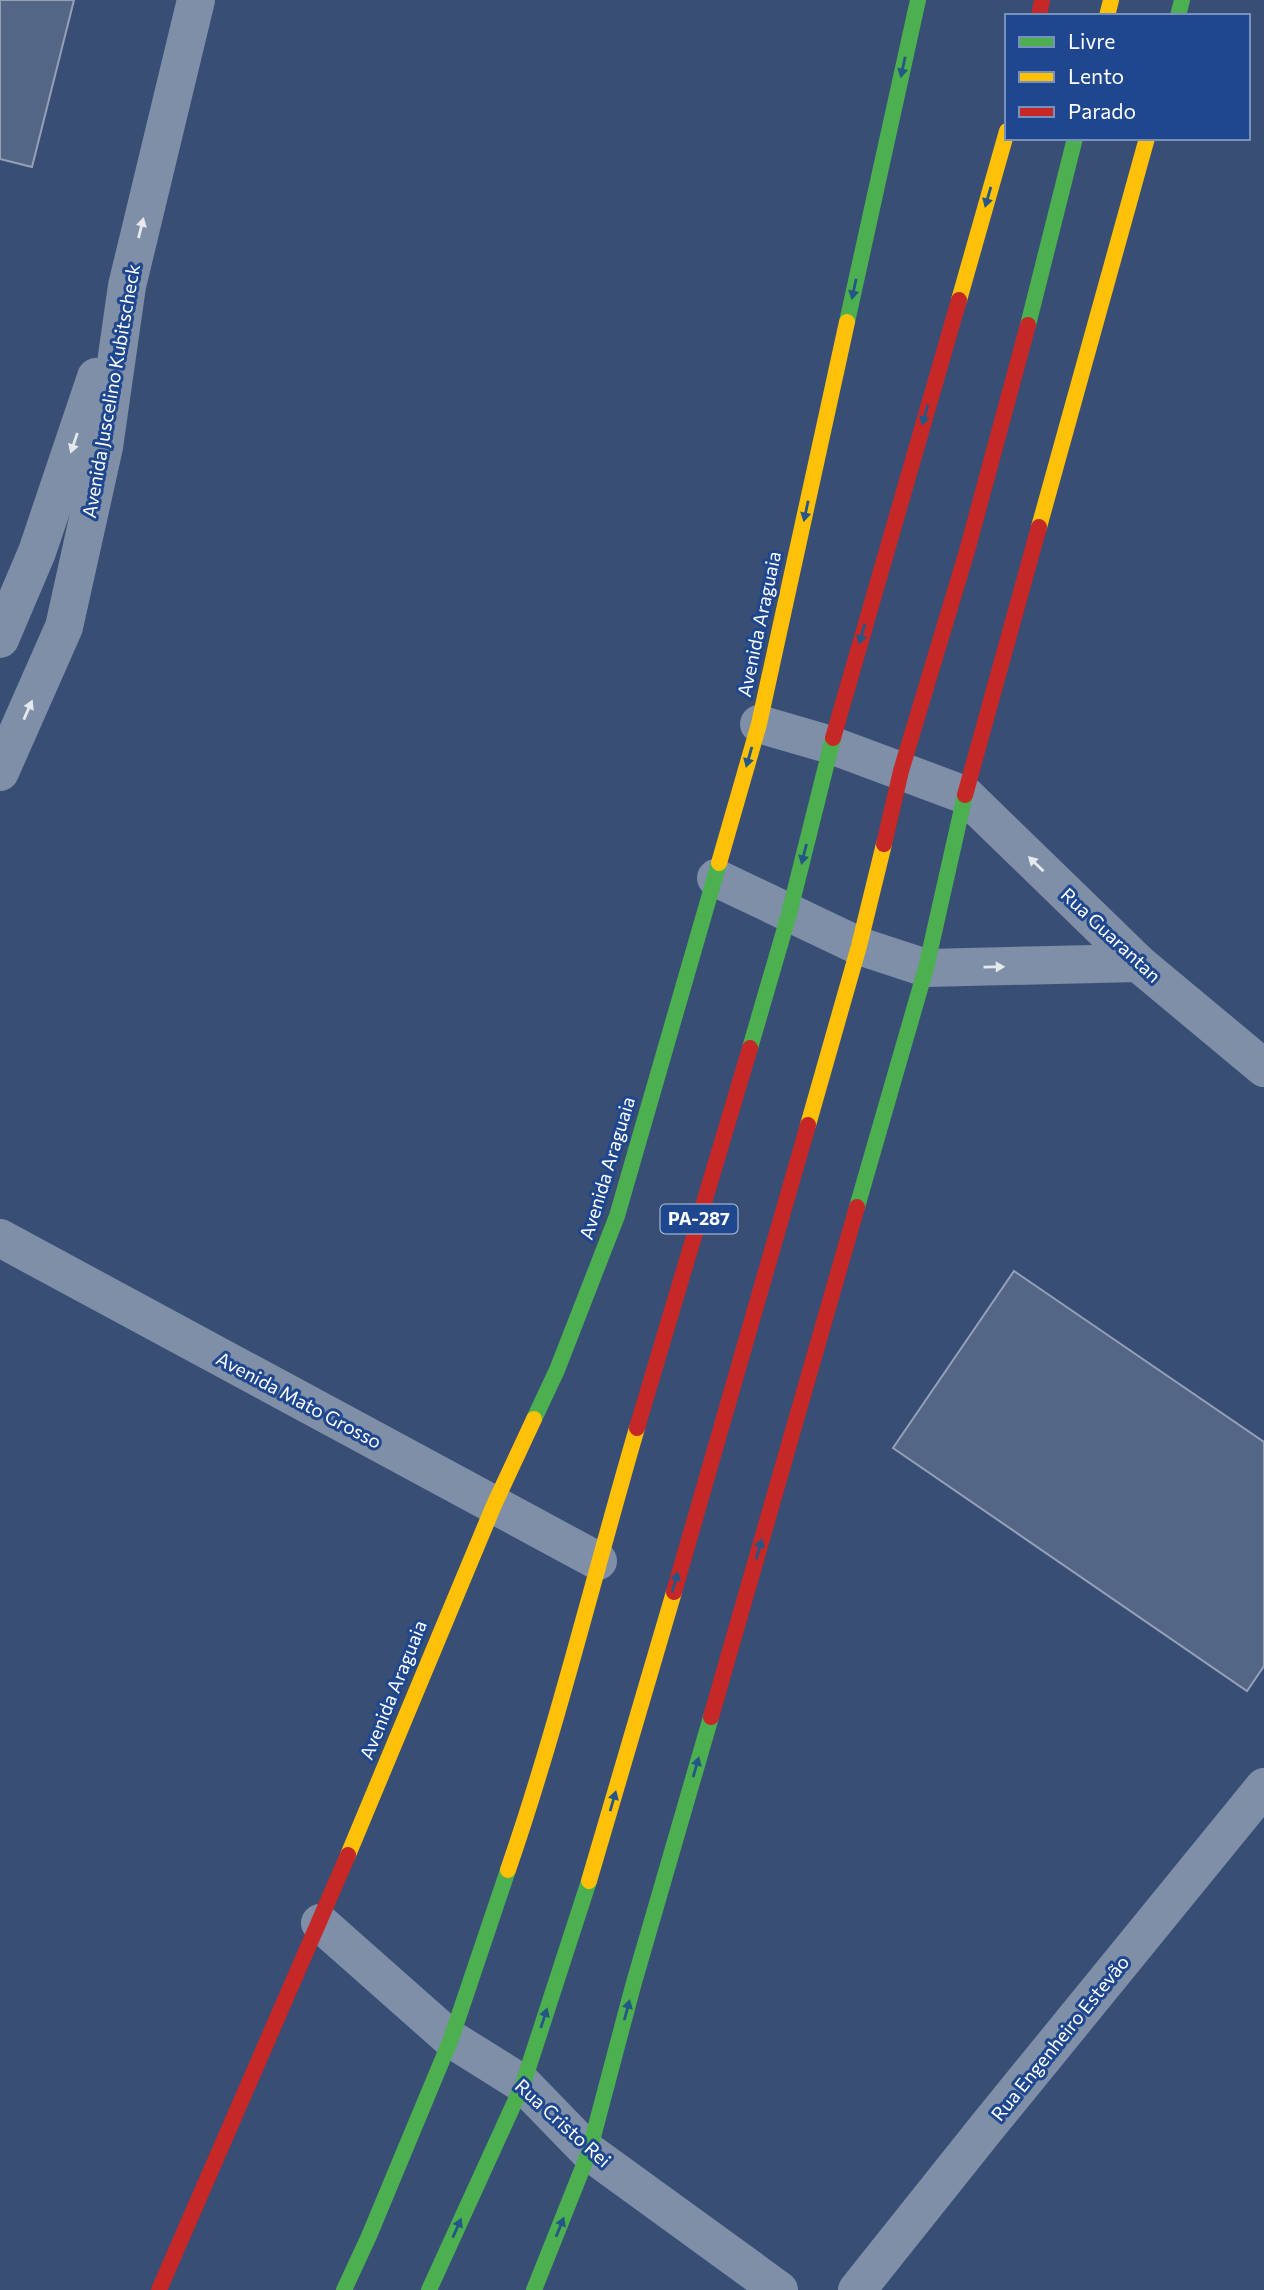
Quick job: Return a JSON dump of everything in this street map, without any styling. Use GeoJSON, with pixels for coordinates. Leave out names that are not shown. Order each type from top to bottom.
{"type":"FeatureCollection","features":[{"type":"Feature","properties":{"kind":"street","name":"Avenida Juscelino Kubitscheck"},"geometry":{"type":"LineString","coordinates":[[0,772],[64,627],[104,447],[127,286],[196,0]]}},
{"type":"Feature","properties":{"kind":"street","name":"Avenida Araguaia"},"geometry":{"type":"LineString","coordinates":[[159,2290],[320,1923],[494,1505],[557,1370],[617,1216],[759,724],[918,0]]}},
{"type":"Feature","properties":{"kind":"street","name":"PA-287"},"geometry":{"type":"LineString","coordinates":[[344,2290],[451,2039],[531,1804],[598,1561],[789,914],[831,745],[1005,138]]}},
{"type":"Feature","properties":{"kind":"street"},"geometry":{"type":"LineString","coordinates":[[429,2290],[523,2084],[602,1842],[859,946],[901,771],[967,551],[1075,140]]}},
{"type":"Feature","properties":{"kind":"street"},"geometry":{"type":"LineString","coordinates":[[534,2290],[589,2152],[633,1986],[926,968],[965,795],[1146,140]]}},
{"type":"Feature","properties":{"kind":"street"},"geometry":{"type":"LineString","coordinates":[[0,639],[37,552],[127,286]]}},
{"type":"Feature","properties":{"kind":"street"},"geometry":{"type":"LineString","coordinates":[[759,724],[831,745],[965,795]]}},
{"type":"Feature","properties":{"kind":"street","name":"Rua Guarantan"},"geometry":{"type":"LineString","coordinates":[[965,795],[1138,963],[1264,1068]]}},
{"type":"Feature","properties":{"kind":"street"},"geometry":{"type":"LineString","coordinates":[[716,878],[859,946],[926,968],[1138,963]]}},
{"type":"Feature","properties":{"kind":"street","name":"Avenida Mato Grosso"},"geometry":{"type":"LineString","coordinates":[[0,1238],[598,1561]]}},
{"type":"Feature","properties":{"kind":"street","name":"Rua Engenheiro Estevão"},"geometry":{"type":"LineString","coordinates":[[858,2290],[1264,1787]]}},
{"type":"Feature","properties":{"kind":"street","name":"Rua Cristo Rei"},"geometry":{"type":"LineString","coordinates":[[320,1923],[451,2039],[523,2084],[589,2152],[779,2290]]}},
{"type":"Feature","properties":{"kind":"building"},"geometry":{"type":"Polygon","coordinates":[[[0,0],[74,0],[32,167],[0,159],[0,0]]]}},
{"type":"Feature","properties":{"kind":"building"},"geometry":{"type":"Polygon","coordinates":[[[1014,1271],[1264,1442],[1264,1666],[1247,1691],[893,1448],[1014,1271]]]}},
{"type":"Feature","properties":{"kind":"traffic: fast"},"geometry":{"type":"LineString","coordinates":[[847,322],[918,0]]}},
{"type":"Feature","properties":{"kind":"traffic: fast"},"geometry":{"type":"LineString","coordinates":[[1178,14],[1182,0]]}},
{"type":"Feature","properties":{"kind":"traffic: fast"},"geometry":{"type":"LineString","coordinates":[[1028,325],[1074,140]]}},
{"type":"Feature","properties":{"kind":"traffic: fast"},"geometry":{"type":"LineString","coordinates":[[750,1048],[789,914],[833,738]]}},
{"type":"Feature","properties":{"kind":"traffic: fast"},"geometry":{"type":"LineString","coordinates":[[857,1207],[926,968],[965,795]]}},
{"type":"Feature","properties":{"kind":"traffic: fast"},"geometry":{"type":"LineString","coordinates":[[534,1419],[557,1370],[617,1216],[719,863]]}},
{"type":"Feature","properties":{"kind":"traffic: fast"},"geometry":{"type":"LineString","coordinates":[[534,2290],[589,2152],[633,1986],[711,1717]]}},
{"type":"Feature","properties":{"kind":"traffic: fast"},"geometry":{"type":"LineString","coordinates":[[344,2290],[451,2039],[508,1870]]}},
{"type":"Feature","properties":{"kind":"traffic: fast"},"geometry":{"type":"LineString","coordinates":[[429,2290],[523,2084],[589,1881]]}},
{"type":"Feature","properties":{"kind":"traffic: slow"},"geometry":{"type":"LineString","coordinates":[[1108,14],[1111,0]]}},
{"type":"Feature","properties":{"kind":"traffic: slow"},"geometry":{"type":"LineString","coordinates":[[959,300],[1005,138]]}},
{"type":"Feature","properties":{"kind":"traffic: slow"},"geometry":{"type":"LineString","coordinates":[[1039,527],[1146,140]]}},
{"type":"Feature","properties":{"kind":"traffic: slow"},"geometry":{"type":"LineString","coordinates":[[719,863],[759,724],[847,322]]}},
{"type":"Feature","properties":{"kind":"traffic: slow"},"geometry":{"type":"LineString","coordinates":[[808,1125],[859,946],[884,844]]}},
{"type":"Feature","properties":{"kind":"traffic: slow"},"geometry":{"type":"LineString","coordinates":[[348,1855],[494,1505],[534,1419]]}},
{"type":"Feature","properties":{"kind":"traffic: slow"},"geometry":{"type":"LineString","coordinates":[[508,1870],[559,1705],[637,1428]]}},
{"type":"Feature","properties":{"kind":"traffic: slow"},"geometry":{"type":"LineString","coordinates":[[589,1881],[674,1592]]}},
{"type":"Feature","properties":{"kind":"traffic: jam"},"geometry":{"type":"LineString","coordinates":[[1039,14],[1042,0]]}},
{"type":"Feature","properties":{"kind":"traffic: jam"},"geometry":{"type":"LineString","coordinates":[[833,738],[959,300]]}},
{"type":"Feature","properties":{"kind":"traffic: jam"},"geometry":{"type":"LineString","coordinates":[[884,844],[901,771],[967,551],[1028,325]]}},
{"type":"Feature","properties":{"kind":"traffic: jam"},"geometry":{"type":"LineString","coordinates":[[965,795],[1039,527]]}},
{"type":"Feature","properties":{"kind":"traffic: jam"},"geometry":{"type":"LineString","coordinates":[[637,1428],[750,1048]]}},
{"type":"Feature","properties":{"kind":"traffic: jam"},"geometry":{"type":"LineString","coordinates":[[674,1592],[808,1125]]}},
{"type":"Feature","properties":{"kind":"traffic: jam"},"geometry":{"type":"LineString","coordinates":[[711,1717],[857,1207]]}},
{"type":"Feature","properties":{"kind":"traffic: jam"},"geometry":{"type":"LineString","coordinates":[[159,2290],[348,1855]]}}]}
